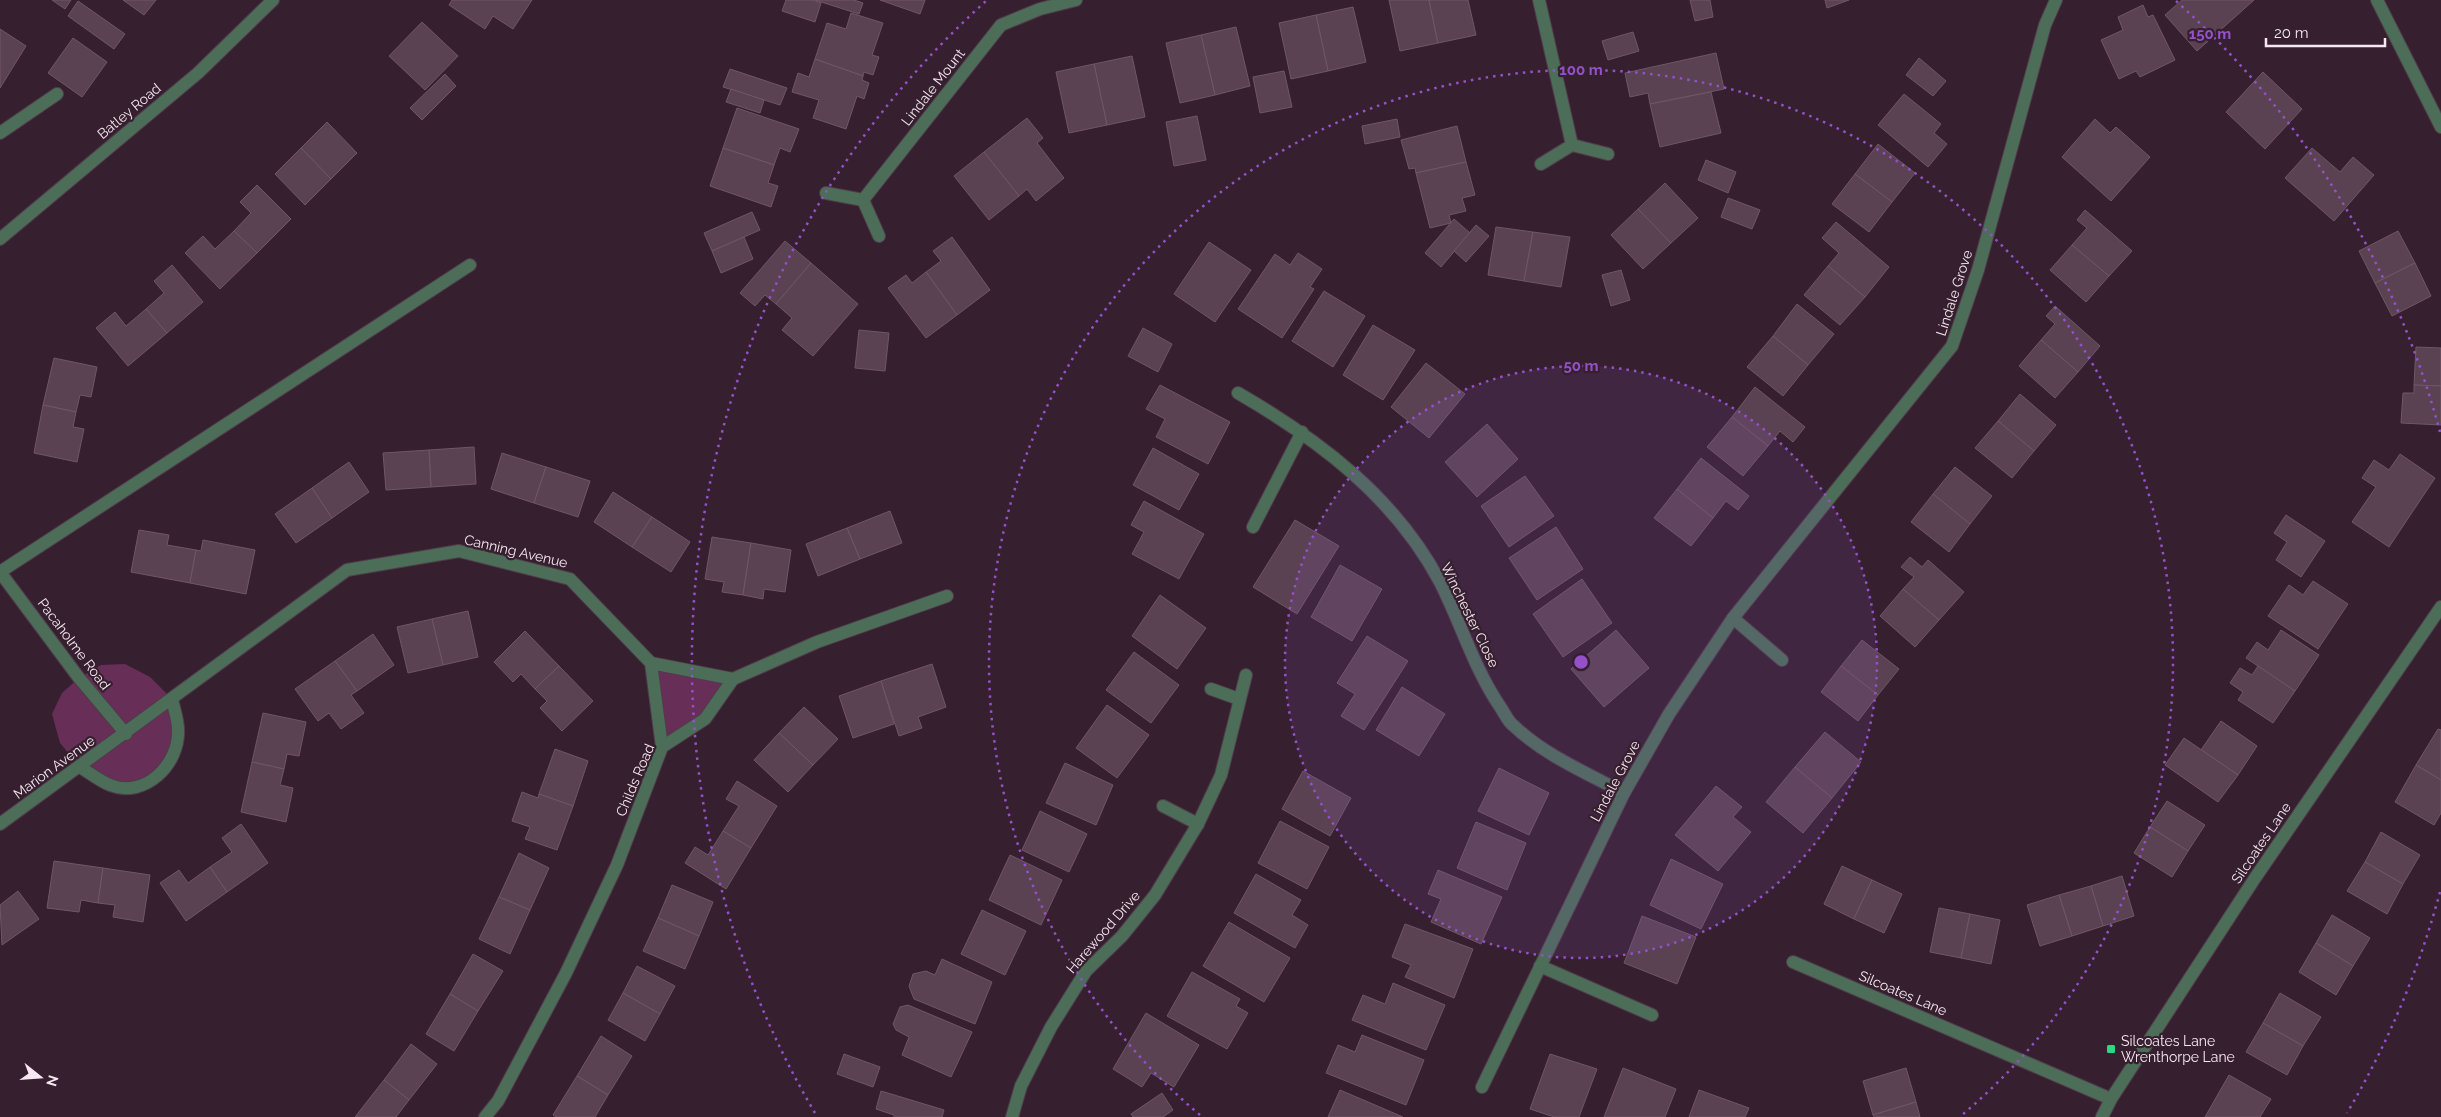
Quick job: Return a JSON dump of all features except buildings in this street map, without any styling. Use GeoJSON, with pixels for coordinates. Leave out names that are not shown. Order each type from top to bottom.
{"type":"FeatureCollection","features":[{"type":"Feature","properties":{"kind":"street","name":"Batley Road"},"geometry":{"type":"LineString","coordinates":[[0,239],[198,72],[272,0]]}},
{"type":"Feature","properties":{"kind":"street","name":"Lindale Mount"},"geometry":{"type":"LineString","coordinates":[[863,200],[1001,25],[1039,4],[1076,0]]}},
{"type":"Feature","properties":{"kind":"street"},"geometry":{"type":"LineString","coordinates":[[1539,0],[1572,145]]}},
{"type":"Feature","properties":{"kind":"street","name":"Lindale Grove"},"geometry":{"type":"LineString","coordinates":[[1482,1087],[1624,793],[1669,714],[1733,618],[1952,346],[1978,270],[2045,25],[2056,0]]}},
{"type":"Feature","properties":{"kind":"street"},"geometry":{"type":"LineString","coordinates":[[2377,0],[2441,127]]}},
{"type":"Feature","properties":{"kind":"street"},"geometry":{"type":"LineString","coordinates":[[0,133],[57,94]]}},
{"type":"Feature","properties":{"kind":"street"},"geometry":{"type":"LineString","coordinates":[[1541,164],[1572,145],[1608,154]]}},
{"type":"Feature","properties":{"kind":"street"},"geometry":{"type":"LineString","coordinates":[[826,192],[863,200],[879,236]]}},
{"type":"Feature","properties":{"kind":"street"},"geometry":{"type":"LineString","coordinates":[[0,572],[470,265]]}},
{"type":"Feature","properties":{"kind":"street","name":"Winchester Close"},"geometry":{"type":"LineString","coordinates":[[1238,392],[1302,432],[1342,462],[1377,495],[1404,527],[1439,581],[1489,691],[1513,726],[1543,748],[1624,793]]}},
{"type":"Feature","properties":{"kind":"street"},"geometry":{"type":"LineString","coordinates":[[1253,527],[1302,432]]}},
{"type":"Feature","properties":{"kind":"street","name":"Canning Avenue"},"geometry":{"type":"LineString","coordinates":[[126,734],[348,570],[460,551],[570,578],[651,663]]}},
{"type":"Feature","properties":{"kind":"street","name":"Pacaholme Road"},"geometry":{"type":"LineString","coordinates":[[0,572],[79,678],[126,734]]}},
{"type":"Feature","properties":{"kind":"street"},"geometry":{"type":"LineString","coordinates":[[662,747],[651,663],[733,679],[817,642],[947,596]]}},
{"type":"Feature","properties":{"kind":"street","name":"Silcoates Lane"},"geometry":{"type":"LineString","coordinates":[[2102,1117],[2255,878],[2441,607]]}},
{"type":"Feature","properties":{"kind":"street"},"geometry":{"type":"LineString","coordinates":[[1733,618],[1782,660]]}},
{"type":"Feature","properties":{"kind":"street","name":"Harewood Drive"},"geometry":{"type":"LineString","coordinates":[[1012,1117],[1021,1086],[1051,1027],[1086,970],[1122,936],[1155,896],[1198,824],[1221,775],[1246,675]]}},
{"type":"Feature","properties":{"kind":"street","name":"Childs Road"},"geometry":{"type":"LineString","coordinates":[[485,1117],[498,1101],[566,973],[617,865],[662,747],[705,719],[733,679]]}},
{"type":"Feature","properties":{"kind":"street"},"geometry":{"type":"LineString","coordinates":[[1211,689],[1239,699]]}},
{"type":"Feature","properties":{"kind":"street"},"geometry":{"type":"LineString","coordinates":[[80,767],[110,786],[133,788],[159,777],[172,757],[178,730],[172,699]]}},
{"type":"Feature","properties":{"kind":"street","name":"Marion Avenue"},"geometry":{"type":"LineString","coordinates":[[0,824],[126,734]]}},
{"type":"Feature","properties":{"kind":"street"},"geometry":{"type":"LineString","coordinates":[[1162,806],[1198,824]]}},
{"type":"Feature","properties":{"kind":"street","name":"Silcoates Lane"},"geometry":{"type":"LineString","coordinates":[[1793,962],[2112,1099]]}},
{"type":"Feature","properties":{"kind":"street"},"geometry":{"type":"LineString","coordinates":[[1540,966],[1652,1015]]}},
{"type":"Feature","properties":{"kind":"shaded area"},"geometry":{"type":"Polygon","coordinates":[[[651,663],[733,679],[705,719],[662,747],[651,663]]]}},
{"type":"Feature","properties":{"kind":"shaded area"},"geometry":{"type":"Polygon","coordinates":[[[125,664],[150,677],[172,699],[172,757],[133,788],[80,767],[60,743],[52,714],[62,693],[79,678],[101,665],[125,664]]]}},
{"type":"Feature","properties":{"kind":"place","name":"Silcoates Lane Wrenthorpe Lane"},"geometry":{"type":"Point","coordinates":[2111,1049]}}]}
